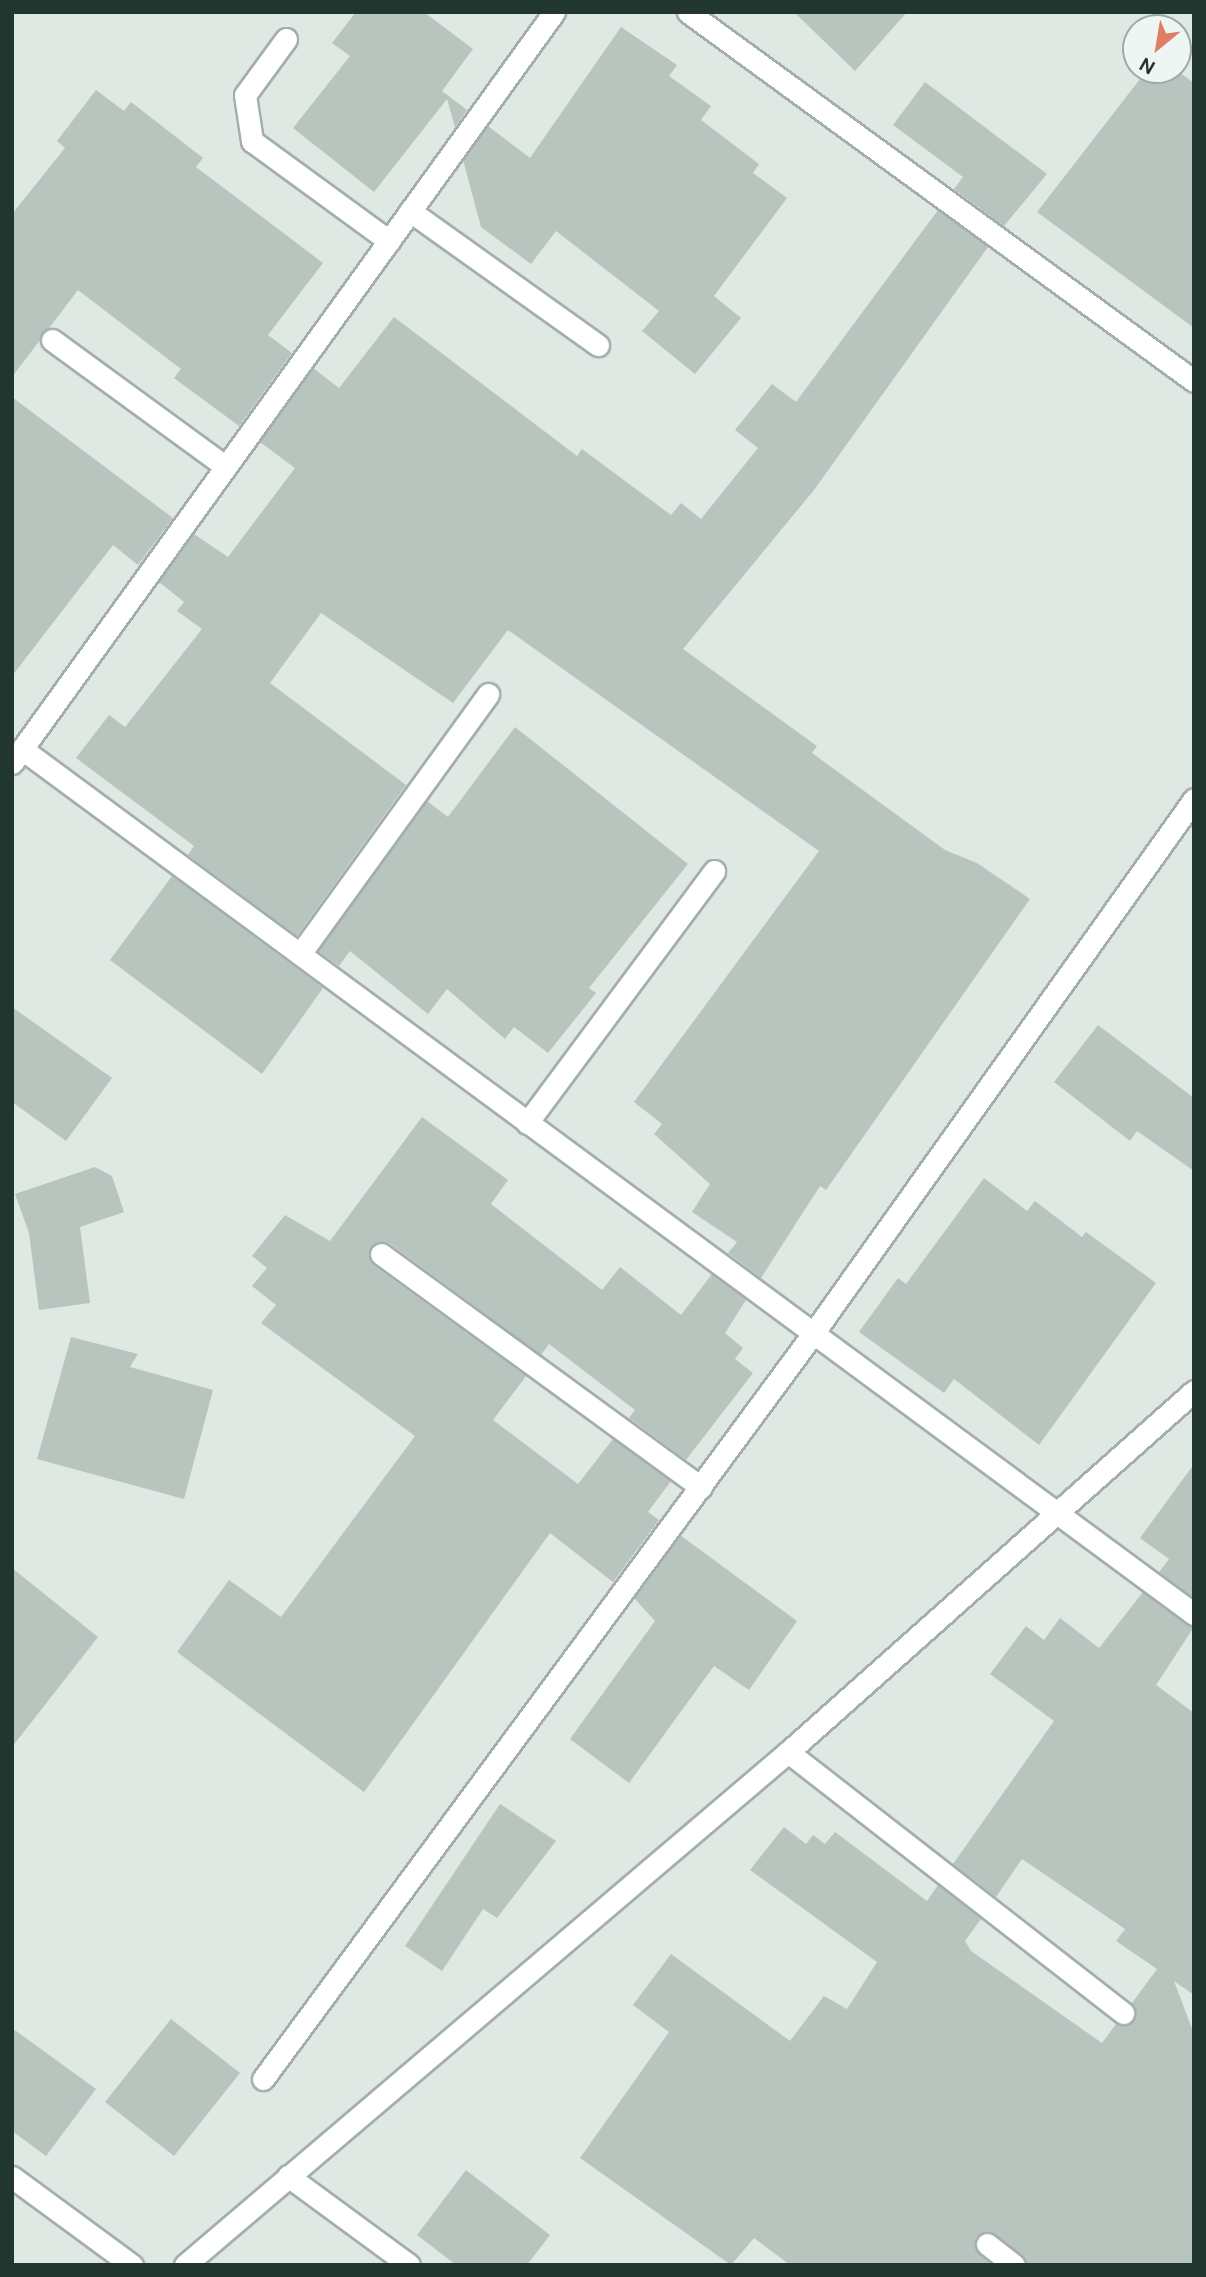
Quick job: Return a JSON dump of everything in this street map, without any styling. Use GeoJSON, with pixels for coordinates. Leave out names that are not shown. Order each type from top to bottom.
{"type":"FeatureCollection","features":[{"type":"Feature","properties":{"kind":"street"},"geometry":{"type":"LineString","coordinates":[[554,12],[17,756],[300,954],[1194,1614]]}},
{"type":"Feature","properties":{"kind":"street"},"geometry":{"type":"LineString","coordinates":[[688,12],[1194,381]]}},
{"type":"Feature","properties":{"kind":"street"},"geometry":{"type":"LineString","coordinates":[[286,39],[245,95],[252,141],[389,241]]}},
{"type":"Feature","properties":{"kind":"street"},"geometry":{"type":"LineString","coordinates":[[410,211],[598,345]]}},
{"type":"Feature","properties":{"kind":"street"},"geometry":{"type":"LineString","coordinates":[[52,340],[226,467]]}},
{"type":"Feature","properties":{"kind":"street"},"geometry":{"type":"LineString","coordinates":[[300,954],[488,694]]}},
{"type":"Feature","properties":{"kind":"street"},"geometry":{"type":"LineString","coordinates":[[262,2079],[813,1335],[1194,799]]}},
{"type":"Feature","properties":{"kind":"street"},"geometry":{"type":"LineString","coordinates":[[527,1123],[714,871]]}},
{"type":"Feature","properties":{"kind":"street"},"geometry":{"type":"LineString","coordinates":[[381,1254],[701,1487]]}},
{"type":"Feature","properties":{"kind":"street"},"geometry":{"type":"LineString","coordinates":[[185,2265],[789,1752],[1055,1510],[1194,1391]]}},
{"type":"Feature","properties":{"kind":"street"},"geometry":{"type":"LineString","coordinates":[[789,1752],[1123,2012]]}},
{"type":"Feature","properties":{"kind":"street"},"geometry":{"type":"LineString","coordinates":[[288,2176],[409,2265]]}},
{"type":"Feature","properties":{"kind":"street"},"geometry":{"type":"LineString","coordinates":[[12,2177],[132,2265]]}},
{"type":"Feature","properties":{"kind":"street"},"geometry":{"type":"LineString","coordinates":[[987,2244],[1014,2265]]}},
{"type":"Feature","properties":{"kind":"building"},"geometry":{"type":"Polygon","coordinates":[[[356,12],[424,12],[473,49],[442,91],[467,110],[455,127],[447,99],[374,192],[293,128],[350,56],[332,43],[356,12]]]}},
{"type":"Feature","properties":{"kind":"building"},"geometry":{"type":"Polygon","coordinates":[[[794,12],[907,12],[855,71],[794,12]]]}},
{"type":"Feature","properties":{"kind":"building"},"geometry":{"type":"Polygon","coordinates":[[[621,27],[677,65],[669,76],[711,106],[701,120],[759,164],[753,173],[787,198],[714,296],[741,318],[695,374],[642,331],[659,311],[556,231],[531,264],[481,227],[463,160],[488,126],[530,158],[621,27]]]}},
{"type":"Feature","properties":{"kind":"building"},"geometry":{"type":"Polygon","coordinates":[[[925,82],[1047,174],[1004,226],[954,189],[963,177],[893,125],[925,82]]]}},
{"type":"Feature","properties":{"kind":"building"},"geometry":{"type":"Polygon","coordinates":[[[1194,83],[1194,328],[1037,212],[1136,84],[1194,83]]]}},
{"type":"Feature","properties":{"kind":"building"},"geometry":{"type":"Polygon","coordinates":[[[96,90],[124,111],[131,102],[203,158],[196,167],[323,263],[268,335],[292,353],[239,426],[174,378],[181,369],[78,290],[12,377],[12,214],[65,148],[57,141],[96,90]]]}},
{"type":"Feature","properties":{"kind":"building"},"geometry":{"type":"Polygon","coordinates":[[[938,210],[988,247],[814,490],[683,649],[817,746],[812,753],[945,850],[977,863],[1030,899],[826,1190],[820,1186],[761,1278],[728,1253],[737,1242],[692,1212],[710,1184],[654,1134],[662,1124],[634,1102],[819,851],[508,630],[453,703],[321,613],[270,683],[406,785],[297,936],[188,855],[194,846],[76,758],[109,715],[125,727],[202,629],[177,611],[184,602],[159,582],[194,534],[228,557],[295,468],[260,442],[313,368],[339,388],[394,317],[577,456],[582,449],[671,515],[681,503],[701,519],[758,448],[735,430],[772,384],[796,402],[938,210]]]}},
{"type":"Feature","properties":{"kind":"building"},"geometry":{"type":"Polygon","coordinates":[[[12,397],[173,518],[138,565],[113,545],[12,676],[12,397]]]}},
{"type":"Feature","properties":{"kind":"building"},"geometry":{"type":"Polygon","coordinates":[[[515,727],[688,864],[589,988],[596,993],[548,1053],[514,1027],[505,1039],[447,989],[428,1014],[350,951],[339,966],[318,951],[427,801],[448,817],[515,727]]]}},
{"type":"Feature","properties":{"kind":"building"},"geometry":{"type":"Polygon","coordinates":[[[172,876],[323,988],[262,1074],[110,960],[172,876]]]}},
{"type":"Feature","properties":{"kind":"building"},"geometry":{"type":"Polygon","coordinates":[[[12,1007],[112,1078],[66,1141],[12,1102],[12,1007]]]}},
{"type":"Feature","properties":{"kind":"building"},"geometry":{"type":"Polygon","coordinates":[[[1098,1025],[1194,1098],[1194,1171],[1137,1131],[1130,1141],[1054,1082],[1098,1025]]]}},
{"type":"Feature","properties":{"kind":"building"},"geometry":{"type":"Polygon","coordinates":[[[422,1117],[508,1180],[491,1204],[602,1290],[620,1267],[681,1315],[712,1274],[746,1300],[725,1333],[743,1348],[735,1359],[753,1373],[686,1460],[629,1418],[635,1410],[549,1344],[541,1355],[389,1243],[371,1246],[373,1265],[526,1376],[493,1420],[578,1484],[613,1439],[671,1481],[648,1512],[659,1520],[613,1582],[550,1533],[364,1792],[177,1652],[229,1580],[281,1617],[415,1436],[261,1323],[276,1305],[252,1286],[267,1268],[252,1256],[285,1215],[330,1241],[422,1117]]]}},
{"type":"Feature","properties":{"kind":"building"},"geometry":{"type":"Polygon","coordinates":[[[95,1167],[112,1176],[124,1212],[80,1227],[90,1303],[39,1310],[29,1233],[15,1194],[95,1167]]]}},
{"type":"Feature","properties":{"kind":"building"},"geometry":{"type":"Polygon","coordinates":[[[984,1178],[1027,1211],[1035,1201],[1082,1237],[1086,1232],[1156,1283],[1039,1445],[954,1379],[944,1393],[859,1332],[898,1278],[906,1284],[984,1178]]]}},
{"type":"Feature","properties":{"kind":"building"},"geometry":{"type":"Polygon","coordinates":[[[71,1337],[138,1354],[130,1367],[213,1390],[184,1499],[37,1459],[71,1337]]]}},
{"type":"Feature","properties":{"kind":"building"},"geometry":{"type":"Polygon","coordinates":[[[1194,1464],[1194,1598],[1159,1572],[1169,1559],[1140,1538],[1194,1464]]]}},
{"type":"Feature","properties":{"kind":"building"},"geometry":{"type":"Polygon","coordinates":[[[680,1535],[797,1621],[749,1690],[714,1666],[629,1783],[570,1739],[655,1621],[634,1598],[680,1535]]]}},
{"type":"Feature","properties":{"kind":"building"},"geometry":{"type":"Polygon","coordinates":[[[12,1568],[98,1637],[12,1747],[12,1568]]]}},
{"type":"Feature","properties":{"kind":"building"},"geometry":{"type":"Polygon","coordinates":[[[1143,1592],[1194,1627],[1156,1685],[1194,1713],[1194,1995],[1174,1981],[1194,2034],[1194,2265],[1027,2265],[988,2231],[976,2237],[975,2248],[992,2265],[790,2265],[754,2238],[731,2265],[580,2158],[669,2032],[633,2005],[671,1954],[790,2041],[824,1996],[847,2009],[877,1962],[750,1870],[784,1827],[806,1844],[813,1835],[825,1844],[835,1832],[927,1901],[938,1885],[981,1919],[965,1941],[971,1951],[1102,2043],[1116,2024],[1133,2022],[1132,2003],[1157,1969],[1116,1941],[1125,1929],[1022,1859],[996,1897],[953,1864],[1054,1721],[990,1674],[1026,1626],[1044,1640],[1060,1618],[1099,1648],[1143,1592]]]}},
{"type":"Feature","properties":{"kind":"building"},"geometry":{"type":"Polygon","coordinates":[[[500,1804],[556,1841],[497,1918],[483,1909],[442,1971],[405,1946],[500,1804]]]}},
{"type":"Feature","properties":{"kind":"building"},"geometry":{"type":"Polygon","coordinates":[[[171,2019],[240,2073],[174,2156],[105,2102],[171,2019]]]}},
{"type":"Feature","properties":{"kind":"building"},"geometry":{"type":"Polygon","coordinates":[[[12,2028],[96,2089],[46,2156],[12,2131],[12,2028]]]}},
{"type":"Feature","properties":{"kind":"building"},"geometry":{"type":"Polygon","coordinates":[[[466,2170],[550,2235],[527,2265],[456,2265],[417,2235],[466,2170]]]}}]}
